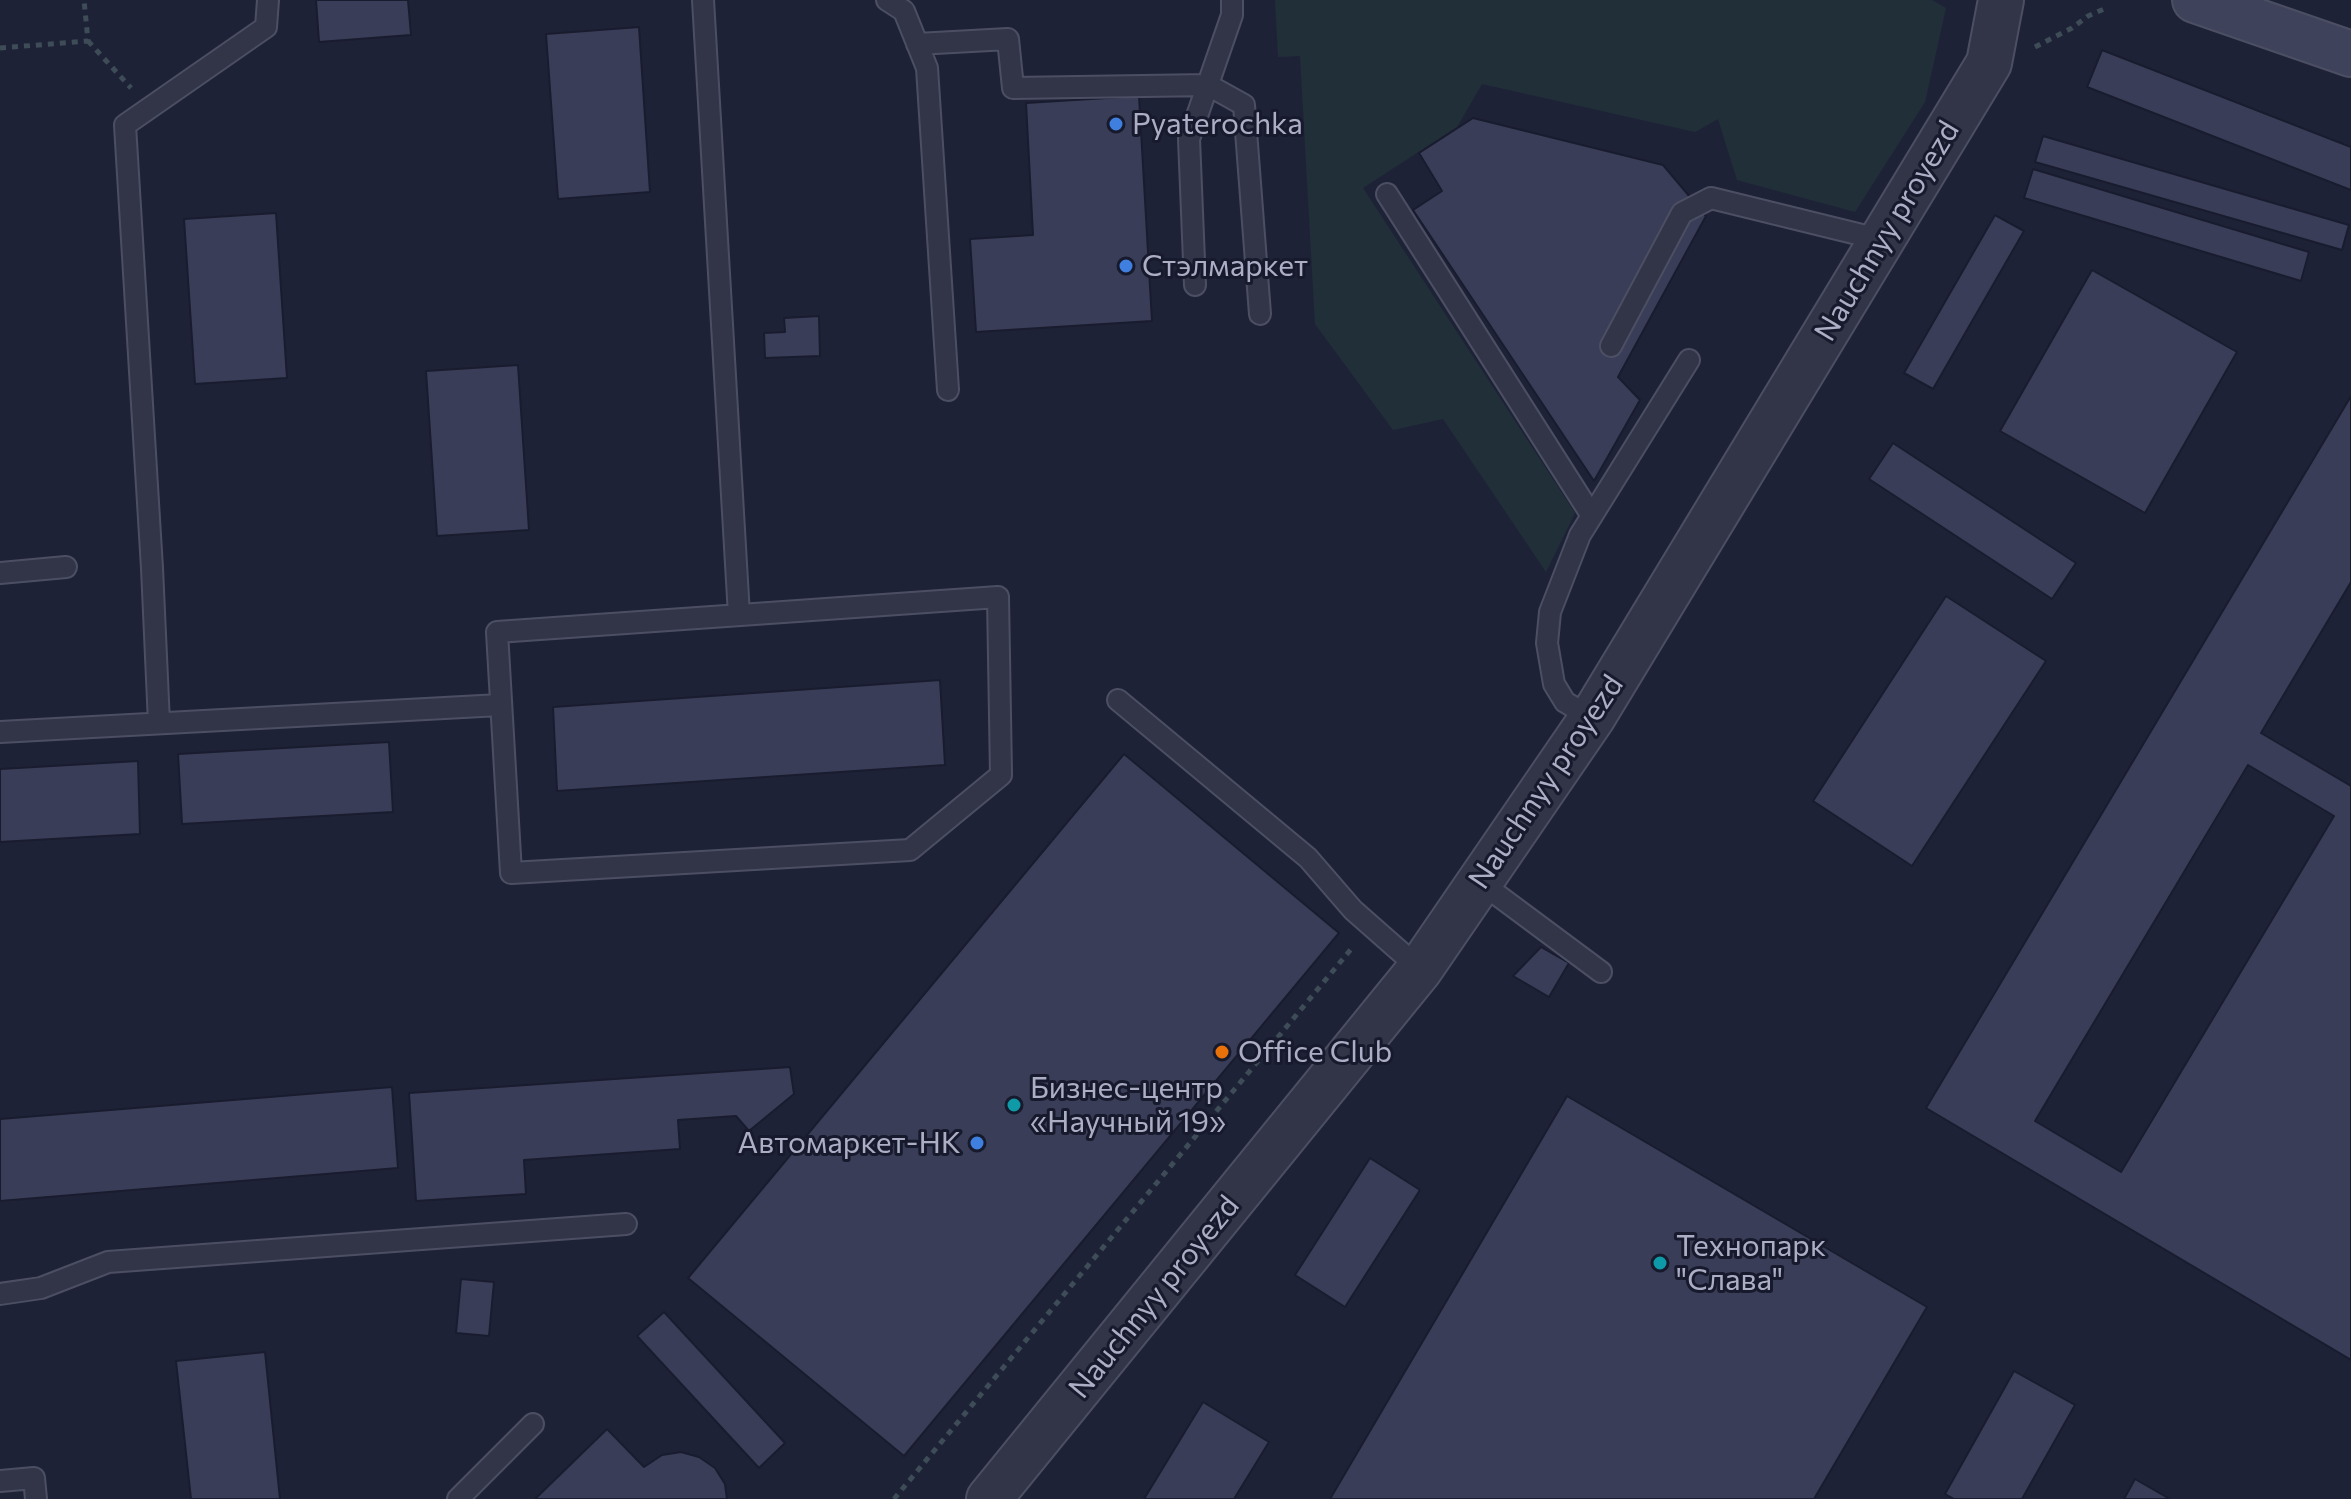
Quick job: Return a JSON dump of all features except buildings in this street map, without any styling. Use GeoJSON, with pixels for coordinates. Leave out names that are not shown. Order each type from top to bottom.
{"type":"FeatureCollection","features":[{"type":"Feature","properties":{"kind":"main road"},"geometry":{"type":"LineString","coordinates":[[2195,0],[2351,54]]}},
{"type":"Feature","properties":{"kind":"street","name":"Nauchnyy proyezd"},"geometry":{"type":"LineString","coordinates":[[989,1499],[1420,969],[1592,718],[1989,63],[2001,0]]}},
{"type":"Feature","properties":{"kind":"lane"},"geometry":{"type":"LineString","coordinates":[[159,723],[152,552],[125,125],[266,27],[268,0]]}},
{"type":"Feature","properties":{"kind":"lane"},"geometry":{"type":"LineString","coordinates":[[703,0],[739,615]]}},
{"type":"Feature","properties":{"kind":"lane"},"geometry":{"type":"LineString","coordinates":[[887,0],[904,11],[927,68],[948,390]]}},
{"type":"Feature","properties":{"kind":"lane"},"geometry":{"type":"LineString","coordinates":[[1195,285],[1189,139],[1232,15],[1232,0]]}},
{"type":"Feature","properties":{"kind":"lane"},"geometry":{"type":"LineString","coordinates":[[917,44],[1008,39],[1013,88],[1208,85],[1244,105],[1260,314]]}},
{"type":"Feature","properties":{"kind":"lane"},"geometry":{"type":"LineString","coordinates":[[1387,194],[1592,516]]}},
{"type":"Feature","properties":{"kind":"lane"},"geometry":{"type":"LineString","coordinates":[[1611,346],[1682,213],[1711,198],[1882,240]]}},
{"type":"Feature","properties":{"kind":"lane"},"geometry":{"type":"LineString","coordinates":[[1592,718],[1565,702],[1554,684],[1547,643],[1550,612],[1580,535],[1689,360]]}},
{"type":"Feature","properties":{"kind":"lane"},"geometry":{"type":"LineString","coordinates":[[0,573],[66,567]]}},
{"type":"Feature","properties":{"kind":"lane"},"geometry":{"type":"LineString","coordinates":[[998,597],[1001,775],[910,850],[511,873],[500,705],[497,632],[998,597]]}},
{"type":"Feature","properties":{"kind":"lane"},"geometry":{"type":"LineString","coordinates":[[1118,700],[1308,858],[1353,910],[1420,969]]}},
{"type":"Feature","properties":{"kind":"lane"},"geometry":{"type":"LineString","coordinates":[[0,732],[500,705]]}},
{"type":"Feature","properties":{"kind":"lane"},"geometry":{"type":"LineString","coordinates":[[1480,882],[1601,972]]}},
{"type":"Feature","properties":{"kind":"lane"},"geometry":{"type":"LineString","coordinates":[[0,1294],[41,1288],[108,1262],[626,1224]]}},
{"type":"Feature","properties":{"kind":"lane"},"geometry":{"type":"LineString","coordinates":[[458,1499],[533,1424]]}},
{"type":"Feature","properties":{"kind":"lane"},"geometry":{"type":"LineString","coordinates":[[0,1481],[34,1478],[36,1499]]}},
{"type":"Feature","properties":{"kind":"path"},"geometry":{"type":"LineString","coordinates":[[84,0],[88,41],[150,108]]}},
{"type":"Feature","properties":{"kind":"path"},"geometry":{"type":"LineString","coordinates":[[2072,28],[2104,9]]}},
{"type":"Feature","properties":{"kind":"path"},"geometry":{"type":"LineString","coordinates":[[0,48],[88,41]]}},
{"type":"Feature","properties":{"kind":"path"},"geometry":{"type":"LineString","coordinates":[[894,1499],[1371,926]]}},
{"type":"Feature","properties":{"kind":"shaded area"},"geometry":{"type":"Polygon","coordinates":[[[1275,0],[1932,0],[1946,8],[1925,102],[1855,212],[1737,180],[1718,119],[1695,132],[1482,84],[1457,127],[1363,188],[1575,513],[1546,572],[1443,419],[1393,430],[1315,324],[1300,56],[1278,57],[1275,0]]]}},
{"type":"Feature","properties":{"kind":"place","name":"Pyaterochka"},"geometry":{"type":"Point","coordinates":[1116,124]}},
{"type":"Feature","properties":{"kind":"place","name":"Стэлмаркет"},"geometry":{"type":"Point","coordinates":[1126,266]}},
{"type":"Feature","properties":{"kind":"place","name":"Office Club"},"geometry":{"type":"Point","coordinates":[1222,1052]}},
{"type":"Feature","properties":{"kind":"place","name":"Бизнес-центр «Научный 19»"},"geometry":{"type":"Point","coordinates":[1014,1105]}},
{"type":"Feature","properties":{"kind":"place","name":"Автомаркет-НК"},"geometry":{"type":"Point","coordinates":[977,1143]}},
{"type":"Feature","properties":{"kind":"place","name":"Технопарк \"Слава\""},"geometry":{"type":"Point","coordinates":[1660,1263]}}]}
